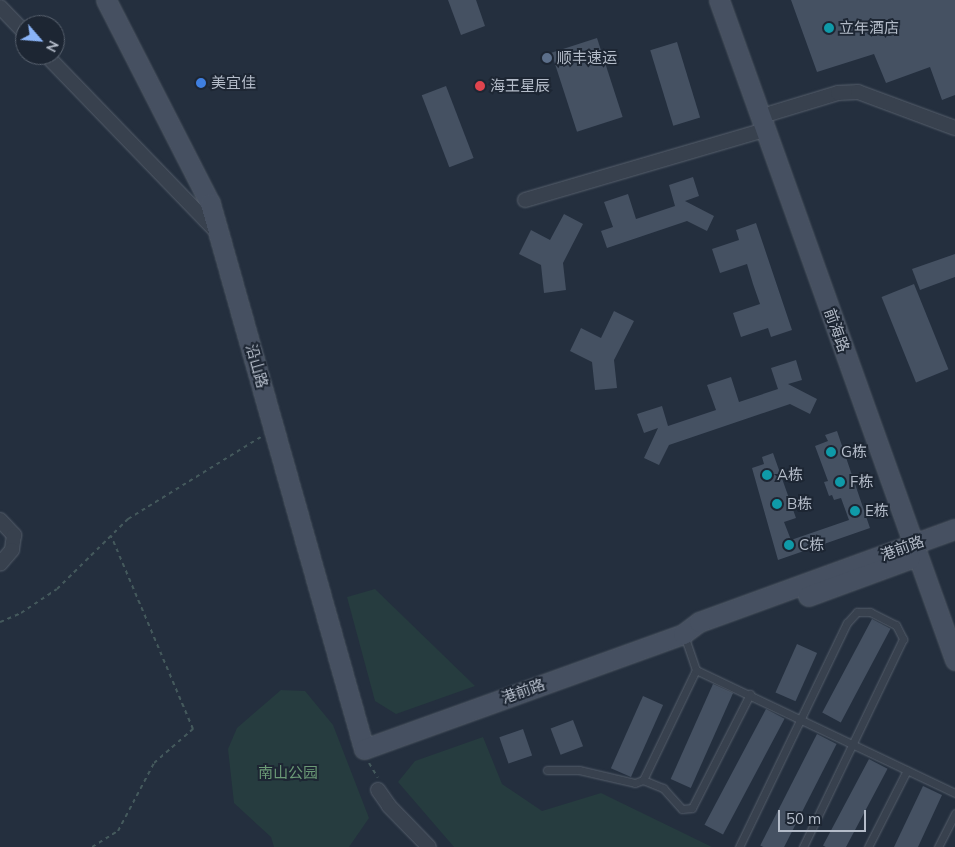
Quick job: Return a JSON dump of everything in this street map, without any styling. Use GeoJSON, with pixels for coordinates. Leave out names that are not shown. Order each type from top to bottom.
{"type":"FeatureCollection","features":[{"type":"Feature","properties":{"kind":"street","name":"沿山路"},"geometry":{"type":"LineString","coordinates":[[106,0],[195,172],[220,235],[364,749]]}},
{"type":"Feature","properties":{"kind":"street","name":"前海路"},"geometry":{"type":"LineString","coordinates":[[719,0],[769,121]]}},
{"type":"Feature","properties":{"kind":"street","name":"前海路"},"geometry":{"type":"LineString","coordinates":[[732,0],[769,121],[922,548],[955,660]]}},
{"type":"Feature","properties":{"kind":"street"},"geometry":{"type":"LineString","coordinates":[[0,7],[15,23]]}},
{"type":"Feature","properties":{"kind":"street"},"geometry":{"type":"LineString","coordinates":[[56,65],[220,235]]}},
{"type":"Feature","properties":{"kind":"street"},"geometry":{"type":"LineString","coordinates":[[525,200],[769,121],[838,93],[858,92],[955,128]]}},
{"type":"Feature","properties":{"kind":"street"},"geometry":{"type":"LineString","coordinates":[[0,520],[14,535],[12,550],[0,564]]}},
{"type":"Feature","properties":{"kind":"street","name":"港前路"},"geometry":{"type":"LineString","coordinates":[[922,548],[955,529]]}},
{"type":"Feature","properties":{"kind":"street","name":"港前路"},"geometry":{"type":"LineString","coordinates":[[364,749],[683,634],[699,622],[922,548],[955,543]]}},
{"type":"Feature","properties":{"kind":"street","name":"前海路"},"geometry":{"type":"LineString","coordinates":[[922,548],[955,623]]}},
{"type":"Feature","properties":{"kind":"street"},"geometry":{"type":"LineString","coordinates":[[379,785],[389,806],[429,847]]}},
{"type":"Feature","properties":{"kind":"lane"},"geometry":{"type":"LineString","coordinates":[[739,847],[847,623],[857,612],[870,612],[896,625],[903,639],[803,847]]}},
{"type":"Feature","properties":{"kind":"lane"},"geometry":{"type":"LineString","coordinates":[[643,780],[696,670],[683,634]]}},
{"type":"Feature","properties":{"kind":"lane"},"geometry":{"type":"LineString","coordinates":[[696,670],[801,718],[955,793]]}},
{"type":"Feature","properties":{"kind":"lane"},"geometry":{"type":"LineString","coordinates":[[547,770],[579,770],[635,783],[643,780],[663,788],[682,809],[692,808],[750,694]]}},
{"type":"Feature","properties":{"kind":"lane"},"geometry":{"type":"LineString","coordinates":[[868,847],[907,770]]}},
{"type":"Feature","properties":{"kind":"lane"},"geometry":{"type":"LineString","coordinates":[[938,847],[955,813]]}},
{"type":"Feature","properties":{"kind":"path"},"geometry":{"type":"LineString","coordinates":[[0,622],[21,613],[58,589],[128,519],[254,439],[276,431]]}},
{"type":"Feature","properties":{"kind":"path"},"geometry":{"type":"LineString","coordinates":[[92,847],[118,831],[154,763],[193,729],[111,536]]}},
{"type":"Feature","properties":{"kind":"path"},"geometry":{"type":"LineString","coordinates":[[364,749],[379,785]]}},
{"type":"Feature","properties":{"kind":"green space"},"geometry":{"type":"Polygon","coordinates":[[[375,589],[475,686],[396,714],[375,701],[347,597],[375,589]]]}},
{"type":"Feature","properties":{"kind":"green space","name":"南山公园"},"geometry":{"type":"Polygon","coordinates":[[[281,690],[305,691],[333,725],[369,818],[349,847],[274,847],[271,837],[234,803],[228,749],[237,728],[281,690]]]}},
{"type":"Feature","properties":{"kind":"green space"},"geometry":{"type":"Polygon","coordinates":[[[483,737],[502,784],[542,811],[601,793],[712,847],[454,847],[398,782],[415,761],[483,737]]]}},
{"type":"Feature","properties":{"kind":"building"},"geometry":{"type":"Polygon","coordinates":[[[448,0],[476,0],[485,26],[461,35],[448,0]]]}},
{"type":"Feature","properties":{"kind":"building"},"geometry":{"type":"Polygon","coordinates":[[[791,0],[955,0],[955,95],[942,100],[930,67],[886,83],[874,54],[817,72],[791,0]]]}},
{"type":"Feature","properties":{"kind":"building"},"geometry":{"type":"Polygon","coordinates":[[[597,38],[623,117],[577,132],[551,53],[597,38]]]}},
{"type":"Feature","properties":{"kind":"building"},"geometry":{"type":"Polygon","coordinates":[[[677,42],[700,118],[673,126],[650,50],[677,42]]]}},
{"type":"Feature","properties":{"kind":"building"},"geometry":{"type":"Polygon","coordinates":[[[446,86],[474,158],[449,167],[422,95],[446,86]]]}},
{"type":"Feature","properties":{"kind":"building"},"geometry":{"type":"Polygon","coordinates":[[[693,177],[699,196],[685,201],[714,216],[707,231],[687,221],[607,248],[601,231],[613,227],[604,202],[628,194],[636,219],[675,206],[669,185],[693,177]]]}},
{"type":"Feature","properties":{"kind":"building"},"geometry":{"type":"Polygon","coordinates":[[[564,214],[583,224],[563,263],[566,290],[544,293],[541,265],[519,254],[531,230],[550,240],[564,214]]]}},
{"type":"Feature","properties":{"kind":"building"},"geometry":{"type":"Polygon","coordinates":[[[756,223],[792,330],[771,337],[768,328],[741,337],[733,313],[760,304],[747,264],[720,273],[712,249],[739,240],[736,230],[756,223]]]}},
{"type":"Feature","properties":{"kind":"building"},"geometry":{"type":"Polygon","coordinates":[[[955,254],[955,277],[920,290],[912,269],[955,254]]]}},
{"type":"Feature","properties":{"kind":"building"},"geometry":{"type":"Polygon","coordinates":[[[914,284],[948,369],[916,382],[882,297],[914,284]]]}},
{"type":"Feature","properties":{"kind":"building"},"geometry":{"type":"Polygon","coordinates":[[[614,311],[634,321],[614,360],[617,388],[595,390],[592,362],[570,351],[581,328],[601,338],[614,311]]]}},
{"type":"Feature","properties":{"kind":"building"},"geometry":{"type":"Polygon","coordinates":[[[796,360],[802,380],[788,384],[817,399],[810,414],[790,404],[669,445],[659,465],[644,458],[658,428],[644,433],[637,414],[662,406],[668,426],[716,410],[707,385],[731,377],[739,402],[778,389],[771,368],[796,360]]]}},
{"type":"Feature","properties":{"kind":"building"},"geometry":{"type":"Polygon","coordinates":[[[837,431],[870,528],[778,560],[752,468],[764,464],[762,457],[773,453],[796,518],[784,522],[791,540],[849,520],[841,498],[834,500],[832,495],[829,496],[824,482],[828,481],[815,446],[828,441],[825,435],[837,431]]]}},
{"type":"Feature","properties":{"kind":"building"},"geometry":{"type":"Polygon","coordinates":[[[872,619],[891,629],[841,722],[822,713],[872,619]]]}},
{"type":"Feature","properties":{"kind":"building"},"geometry":{"type":"Polygon","coordinates":[[[797,644],[817,653],[796,701],[775,692],[797,644]]]}},
{"type":"Feature","properties":{"kind":"building"},"geometry":{"type":"Polygon","coordinates":[[[713,684],[733,693],[691,788],[671,779],[713,684]]]}},
{"type":"Feature","properties":{"kind":"building"},"geometry":{"type":"Polygon","coordinates":[[[643,696],[663,705],[631,777],[611,768],[643,696]]]}},
{"type":"Feature","properties":{"kind":"building"},"geometry":{"type":"Polygon","coordinates":[[[766,709],[785,719],[723,835],[704,825],[766,709]]]}},
{"type":"Feature","properties":{"kind":"building"},"geometry":{"type":"Polygon","coordinates":[[[573,720],[583,746],[561,755],[551,729],[573,720]]]}},
{"type":"Feature","properties":{"kind":"building"},"geometry":{"type":"Polygon","coordinates":[[[523,729],[532,755],[508,764],[499,737],[523,729]]]}},
{"type":"Feature","properties":{"kind":"building"},"geometry":{"type":"Polygon","coordinates":[[[817,734],[837,744],[784,847],[760,845],[817,734]]]}},
{"type":"Feature","properties":{"kind":"building"},"geometry":{"type":"Polygon","coordinates":[[[869,759],[888,769],[846,847],[823,846],[869,759]]]}},
{"type":"Feature","properties":{"kind":"building"},"geometry":{"type":"Polygon","coordinates":[[[923,786],[942,795],[918,847],[894,847],[923,786]]]}},
{"type":"Feature","properties":{"kind":"place","name":"立年酒店"},"geometry":{"type":"Point","coordinates":[829,28]}},
{"type":"Feature","properties":{"kind":"place","name":"顺丰速运"},"geometry":{"type":"Point","coordinates":[547,58]}},
{"type":"Feature","properties":{"kind":"place","name":"美宜佳"},"geometry":{"type":"Point","coordinates":[201,83]}},
{"type":"Feature","properties":{"kind":"place","name":"海王星辰"},"geometry":{"type":"Point","coordinates":[480,86]}},
{"type":"Feature","properties":{"kind":"place","name":"G栋"},"geometry":{"type":"Point","coordinates":[831,452]}},
{"type":"Feature","properties":{"kind":"place","name":"A栋"},"geometry":{"type":"Point","coordinates":[767,475]}},
{"type":"Feature","properties":{"kind":"place","name":"F栋"},"geometry":{"type":"Point","coordinates":[840,482]}},
{"type":"Feature","properties":{"kind":"place","name":"B栋"},"geometry":{"type":"Point","coordinates":[777,504]}},
{"type":"Feature","properties":{"kind":"place","name":"E栋"},"geometry":{"type":"Point","coordinates":[855,511]}},
{"type":"Feature","properties":{"kind":"place","name":"C栋"},"geometry":{"type":"Point","coordinates":[789,545]}}]}
